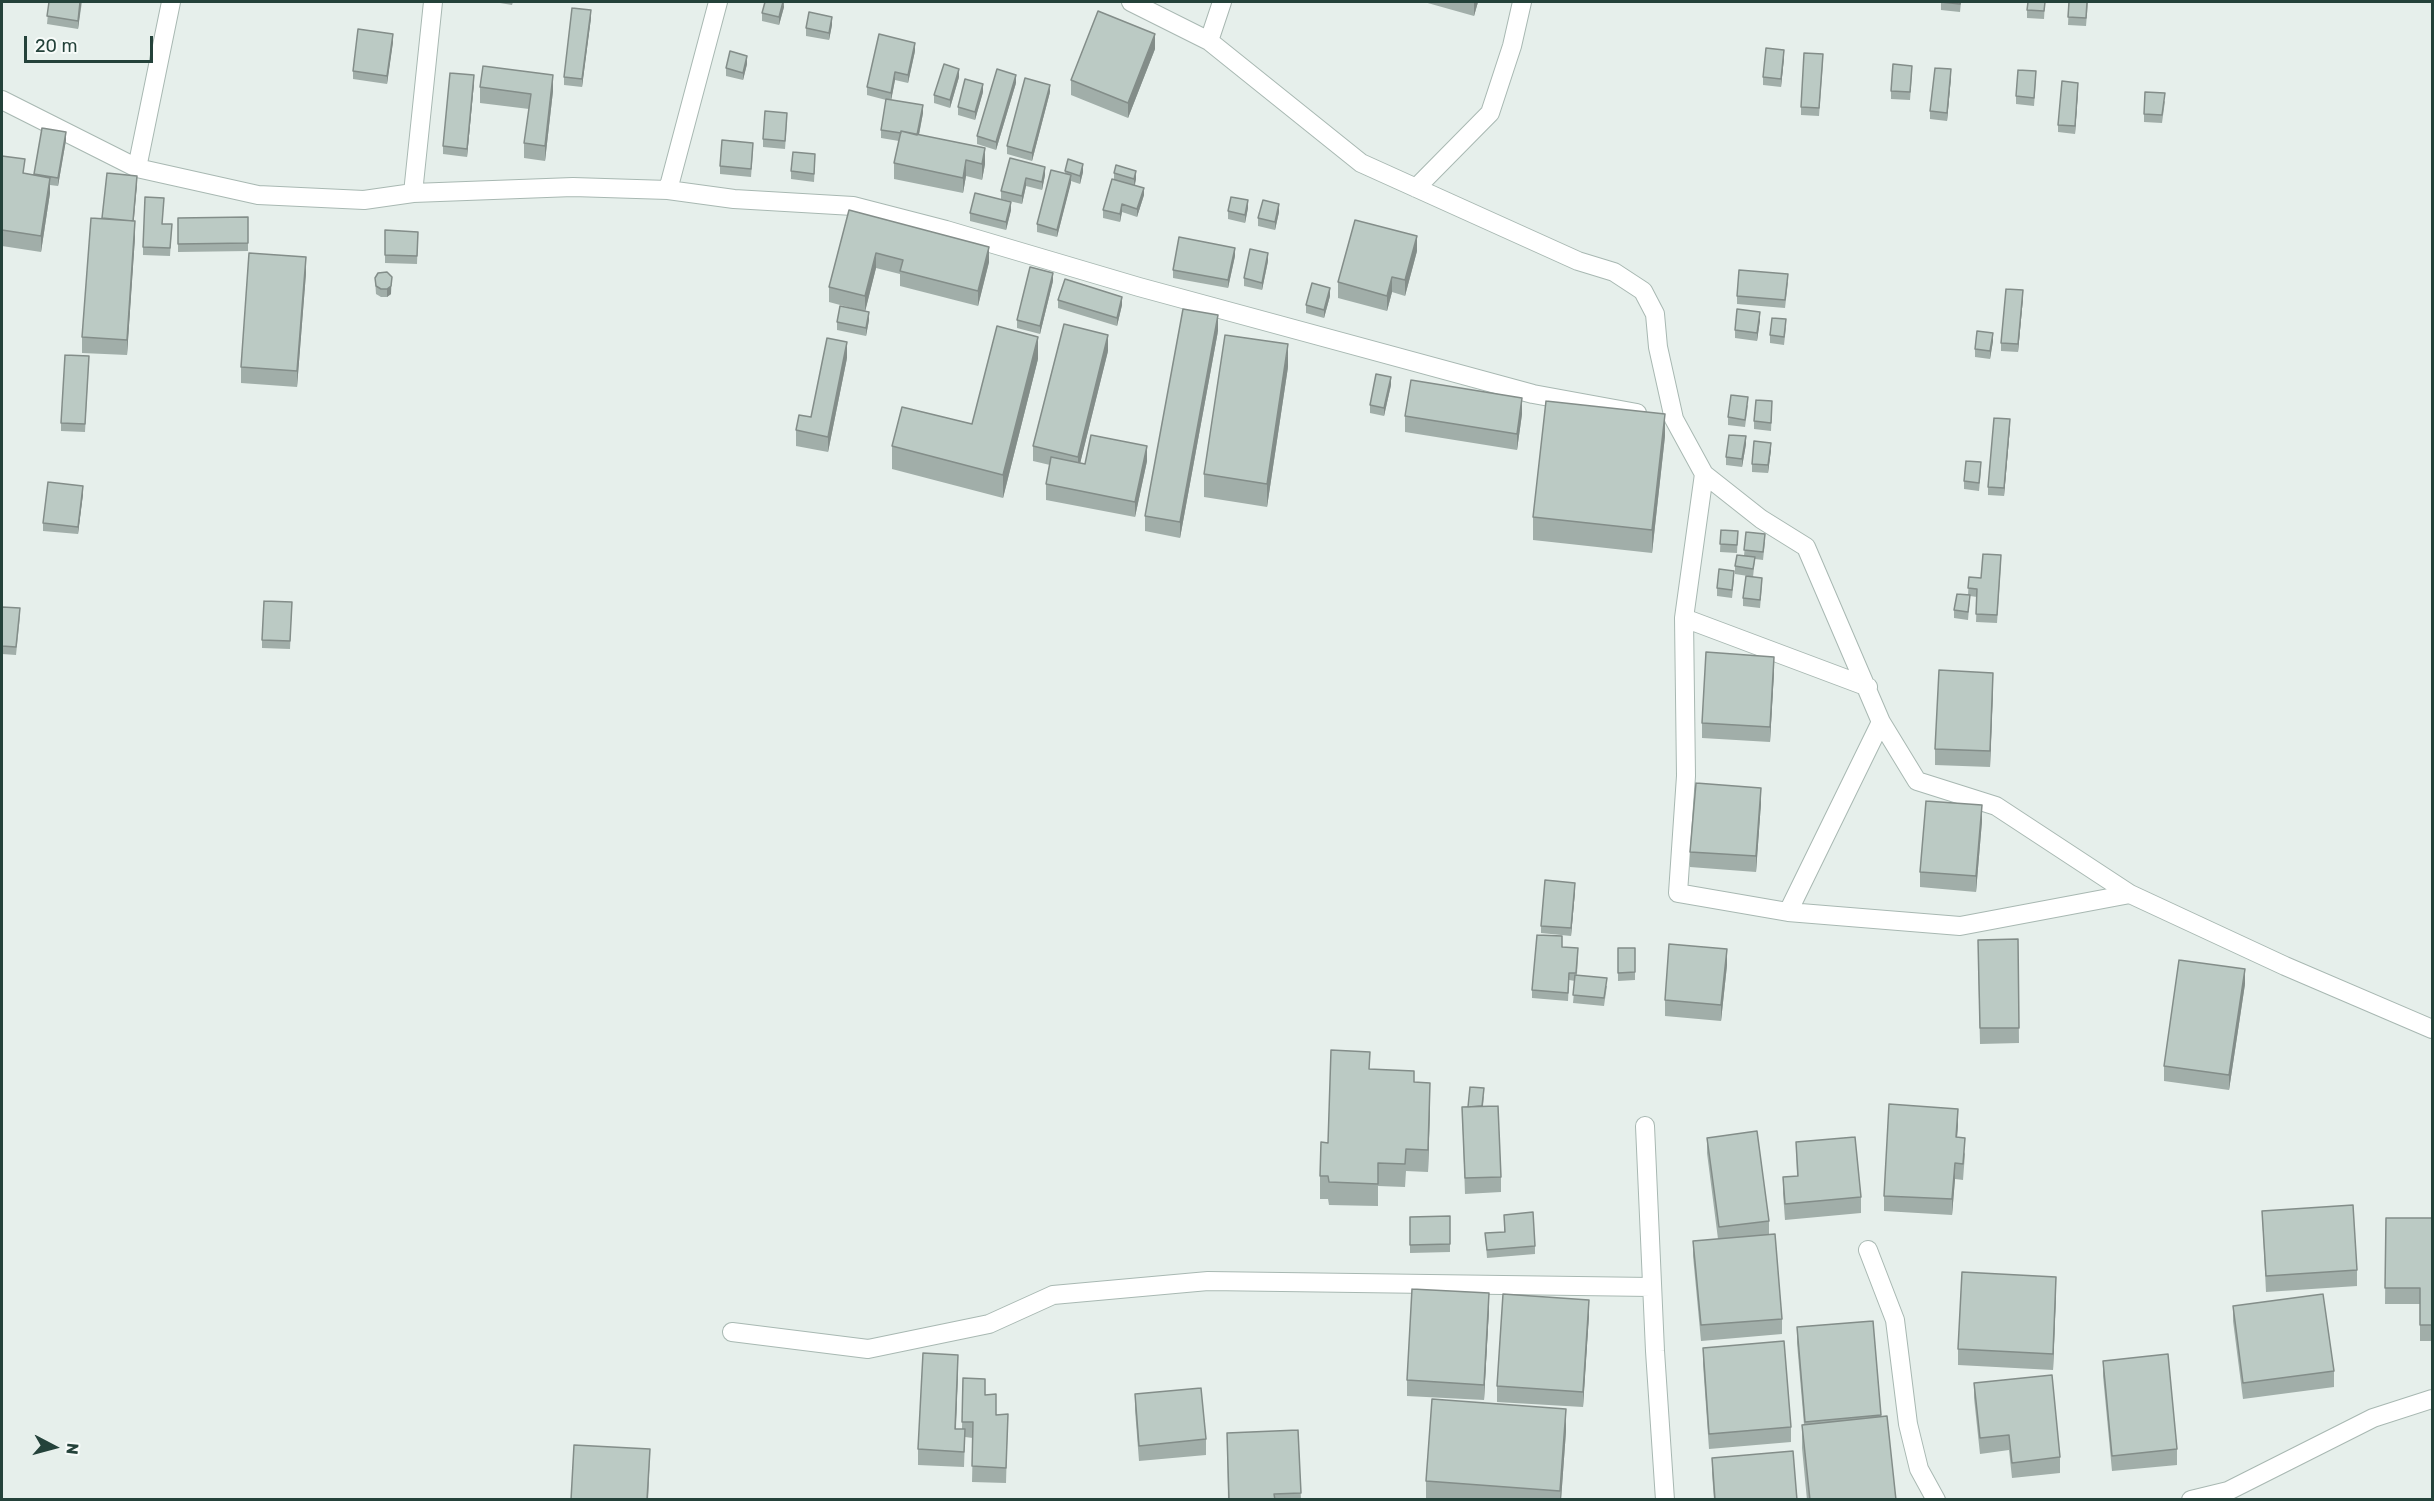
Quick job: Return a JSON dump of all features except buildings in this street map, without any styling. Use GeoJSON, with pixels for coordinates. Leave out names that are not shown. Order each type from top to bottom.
{"type":"FeatureCollection","features":[{"type":"Feature","properties":{"kind":"street"},"geometry":{"type":"LineString","coordinates":[[137,168],[171,2]]}},
{"type":"Feature","properties":{"kind":"street"},"geometry":{"type":"LineString","coordinates":[[413,193],[433,2]]}},
{"type":"Feature","properties":{"kind":"street"},"geometry":{"type":"LineString","coordinates":[[668,190],[718,2]]}},
{"type":"Feature","properties":{"kind":"street"},"geometry":{"type":"LineString","coordinates":[[1131,2],[1209,41],[1361,163],[1578,261],[1614,272],[1643,291],[1655,314],[1658,347],[1674,419],[1704,474],[1761,519],[1806,547],[1868,687],[1881,722],[1917,781],[1996,806],[2130,894],[2285,966],[2433,1029]]}},
{"type":"Feature","properties":{"kind":"street"},"geometry":{"type":"LineString","coordinates":[[1209,41],[1222,2]]}},
{"type":"Feature","properties":{"kind":"street"},"geometry":{"type":"LineString","coordinates":[[1416,188],[1490,113],[1512,46],[1522,2]]}},
{"type":"Feature","properties":{"kind":"street"},"geometry":{"type":"LineString","coordinates":[[2,100],[137,168],[258,195],[364,200],[413,193],[573,187],[668,190],[734,199],[854,206],[946,230],[1139,287],[1533,394],[1674,419]]}},
{"type":"Feature","properties":{"kind":"street"},"geometry":{"type":"LineString","coordinates":[[1704,474],[1684,618],[1686,776],[1678,893],[1788,912],[1960,926],[2130,894]]}},
{"type":"Feature","properties":{"kind":"street"},"geometry":{"type":"LineString","coordinates":[[1684,618],[1868,687]]}},
{"type":"Feature","properties":{"kind":"street"},"geometry":{"type":"LineString","coordinates":[[1788,912],[1881,722]]}},
{"type":"Feature","properties":{"kind":"street"},"geometry":{"type":"LineString","coordinates":[[1645,1126],[1651,1287],[1665,1500]]}},
{"type":"Feature","properties":{"kind":"street"},"geometry":{"type":"LineString","coordinates":[[1868,1250],[1895,1320],[1908,1425],[1919,1469],[1936,1500]]}},
{"type":"Feature","properties":{"kind":"street"},"geometry":{"type":"LineString","coordinates":[[732,1332],[868,1349],[989,1324],[1053,1295],[1208,1281],[1651,1287]]}},
{"type":"Feature","properties":{"kind":"street"},"geometry":{"type":"LineString","coordinates":[[2191,1500],[2228,1491],[2373,1418],[2433,1399]]}}]}
